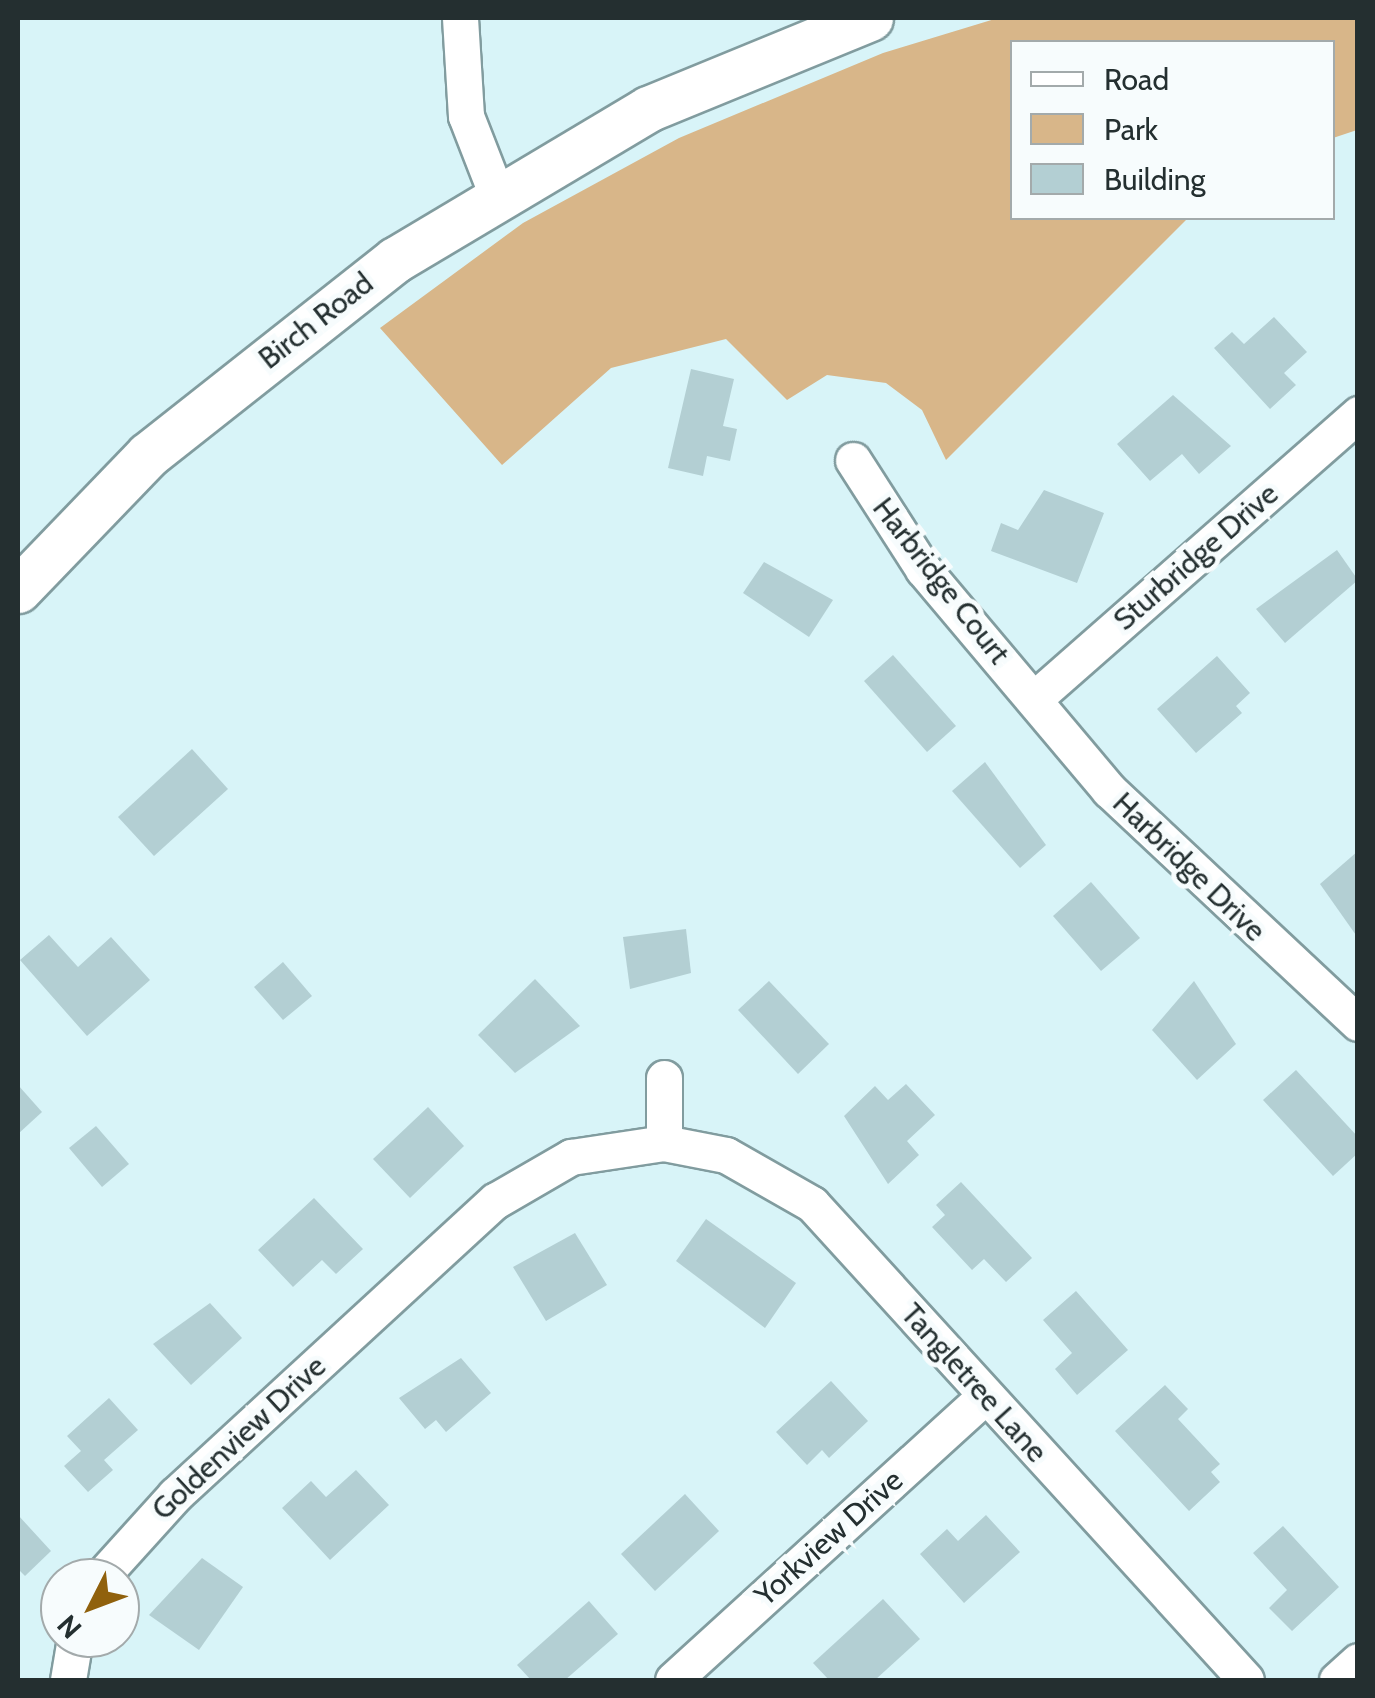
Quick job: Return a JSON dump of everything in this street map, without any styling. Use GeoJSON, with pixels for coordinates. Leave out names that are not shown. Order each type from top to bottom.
{"type":"FeatureCollection","features":[{"type":"Feature","properties":{"kind":"main road","name":"Birch Road"},"geometry":{"type":"LineString","coordinates":[[18,590],[148,455],[380,271],[496,192],[648,109],[870,18]]}},
{"type":"Feature","properties":{"kind":"street"},"geometry":{"type":"LineString","coordinates":[[460,18],[466,116],[496,192]]}},
{"type":"Feature","properties":{"kind":"street","name":"Sturbridge Drive"},"geometry":{"type":"LineString","coordinates":[[1034,700],[1358,414]]}},
{"type":"Feature","properties":{"kind":"street","name":"Harbridge Court"},"geometry":{"type":"LineString","coordinates":[[854,460],[923,568],[1034,700]]}},
{"type":"Feature","properties":{"kind":"street","name":"Harbridge Drive"},"geometry":{"type":"LineString","coordinates":[[1034,700],[1191,875],[1358,1022]]}},
{"type":"Feature","properties":{"kind":"street"},"geometry":{"type":"LineString","coordinates":[[664,1078],[664,1143]]}},
{"type":"Feature","properties":{"kind":"street","name":"Tangletree Lane"},"geometry":{"type":"LineString","coordinates":[[383,1304],[536,1172],[571,1157],[664,1143],[726,1155],[812,1204],[1246,1680]]}},
{"type":"Feature","properties":{"kind":"street","name":"Goldenview Drive"},"geometry":{"type":"LineString","coordinates":[[118,1558],[175,1494],[383,1304]]}},
{"type":"Feature","properties":{"kind":"street","name":"Yorkview Drive"},"geometry":{"type":"LineString","coordinates":[[673,1680],[985,1396]]}},
{"type":"Feature","properties":{"kind":"street"},"geometry":{"type":"LineString","coordinates":[[1337,1680],[1358,1662]]}},
{"type":"Feature","properties":{"kind":"green space"},"geometry":{"type":"Polygon","coordinates":[[[998,18],[1357,18],[1357,130],[1335,137],[1335,40],[1010,40],[1010,220],[1186,220],[946,460],[922,410],[886,383],[827,375],[787,400],[726,339],[611,368],[502,465],[380,328],[523,223],[679,138],[883,53],[998,18]]]}},
{"type":"Feature","properties":{"kind":"building"},"geometry":{"type":"Polygon","coordinates":[[[1274,317],[1307,352],[1284,373],[1296,385],[1270,409],[1214,348],[1232,332],[1244,344],[1274,317]]]}},
{"type":"Feature","properties":{"kind":"building"},"geometry":{"type":"Polygon","coordinates":[[[691,369],[734,379],[723,426],[737,429],[730,461],[707,456],[703,476],[668,468],[691,369]]]}},
{"type":"Feature","properties":{"kind":"building"},"geometry":{"type":"Polygon","coordinates":[[[1173,395],[1231,446],[1199,474],[1182,454],[1150,481],[1117,444],[1173,395]]]}},
{"type":"Feature","properties":{"kind":"building"},"geometry":{"type":"Polygon","coordinates":[[[1044,490],[1104,513],[1077,583],[991,551],[1001,523],[1018,530],[1044,490]]]}},
{"type":"Feature","properties":{"kind":"building"},"geometry":{"type":"Polygon","coordinates":[[[1337,550],[1358,580],[1285,643],[1256,609],[1337,550]]]}},
{"type":"Feature","properties":{"kind":"building"},"geometry":{"type":"Polygon","coordinates":[[[764,562],[833,600],[809,637],[743,593],[764,562]]]}},
{"type":"Feature","properties":{"kind":"building"},"geometry":{"type":"Polygon","coordinates":[[[893,655],[956,726],[927,752],[864,681],[893,655]]]}},
{"type":"Feature","properties":{"kind":"building"},"geometry":{"type":"Polygon","coordinates":[[[1217,656],[1250,693],[1236,706],[1242,713],[1196,753],[1157,709],[1217,656]]]}},
{"type":"Feature","properties":{"kind":"building"},"geometry":{"type":"Polygon","coordinates":[[[192,749],[228,789],[154,856],[118,817],[192,749]]]}},
{"type":"Feature","properties":{"kind":"building"},"geometry":{"type":"Polygon","coordinates":[[[985,762],[1046,845],[1020,868],[952,791],[985,762]]]}},
{"type":"Feature","properties":{"kind":"building"},"geometry":{"type":"Polygon","coordinates":[[[1358,851],[1358,938],[1320,884],[1358,851]]]}},
{"type":"Feature","properties":{"kind":"building"},"geometry":{"type":"Polygon","coordinates":[[[1091,882],[1140,938],[1101,971],[1053,916],[1091,882]]]}},
{"type":"Feature","properties":{"kind":"building"},"geometry":{"type":"Polygon","coordinates":[[[686,929],[691,973],[630,989],[623,937],[686,929]]]}},
{"type":"Feature","properties":{"kind":"building"},"geometry":{"type":"Polygon","coordinates":[[[49,935],[78,967],[111,937],[150,980],[87,1036],[20,960],[49,935]]]}},
{"type":"Feature","properties":{"kind":"building"},"geometry":{"type":"Polygon","coordinates":[[[283,962],[312,996],[283,1020],[254,987],[283,962]]]}},
{"type":"Feature","properties":{"kind":"building"},"geometry":{"type":"Polygon","coordinates":[[[535,979],[580,1026],[515,1073],[478,1035],[535,979]]]}},
{"type":"Feature","properties":{"kind":"building"},"geometry":{"type":"Polygon","coordinates":[[[769,981],[829,1044],[798,1074],[738,1010],[769,981]]]}},
{"type":"Feature","properties":{"kind":"building"},"geometry":{"type":"Polygon","coordinates":[[[1194,981],[1236,1044],[1197,1080],[1152,1030],[1194,981]]]}},
{"type":"Feature","properties":{"kind":"building"},"geometry":{"type":"Polygon","coordinates":[[[1296,1070],[1358,1137],[1358,1153],[1333,1176],[1263,1100],[1296,1070]]]}},
{"type":"Feature","properties":{"kind":"building"},"geometry":{"type":"Polygon","coordinates":[[[906,1084],[935,1115],[907,1141],[919,1155],[888,1184],[844,1116],[875,1086],[888,1100],[906,1084]]]}},
{"type":"Feature","properties":{"kind":"building"},"geometry":{"type":"Polygon","coordinates":[[[18,1085],[42,1112],[18,1134],[18,1085]]]}},
{"type":"Feature","properties":{"kind":"building"},"geometry":{"type":"Polygon","coordinates":[[[428,1107],[464,1146],[410,1198],[373,1159],[428,1107]]]}},
{"type":"Feature","properties":{"kind":"building"},"geometry":{"type":"Polygon","coordinates":[[[96,1126],[129,1164],[102,1187],[69,1148],[96,1126]]]}},
{"type":"Feature","properties":{"kind":"building"},"geometry":{"type":"Polygon","coordinates":[[[961,1182],[1032,1258],[1006,1282],[984,1259],[972,1270],[932,1227],[945,1215],[936,1205],[961,1182]]]}},
{"type":"Feature","properties":{"kind":"building"},"geometry":{"type":"Polygon","coordinates":[[[314,1198],[363,1249],[336,1274],[322,1260],[293,1287],[258,1250],[314,1198]]]}},
{"type":"Feature","properties":{"kind":"building"},"geometry":{"type":"Polygon","coordinates":[[[706,1219],[796,1283],[765,1328],[676,1261],[706,1219]]]}},
{"type":"Feature","properties":{"kind":"building"},"geometry":{"type":"Polygon","coordinates":[[[575,1233],[607,1285],[546,1321],[513,1267],[575,1233]]]}},
{"type":"Feature","properties":{"kind":"building"},"geometry":{"type":"Polygon","coordinates":[[[1076,1291],[1128,1350],[1077,1395],[1055,1369],[1072,1353],[1043,1320],[1076,1291]]]}},
{"type":"Feature","properties":{"kind":"building"},"geometry":{"type":"Polygon","coordinates":[[[210,1303],[242,1338],[191,1385],[153,1344],[210,1303]]]}},
{"type":"Feature","properties":{"kind":"building"},"geometry":{"type":"Polygon","coordinates":[[[461,1358],[491,1393],[446,1432],[436,1420],[425,1429],[399,1398],[461,1358]]]}},
{"type":"Feature","properties":{"kind":"building"},"geometry":{"type":"Polygon","coordinates":[[[831,1381],[868,1421],[829,1458],[822,1450],[807,1465],[776,1432],[831,1381]]]}},
{"type":"Feature","properties":{"kind":"building"},"geometry":{"type":"Polygon","coordinates":[[[1165,1385],[1188,1409],[1178,1419],[1220,1464],[1211,1472],[1220,1482],[1189,1511],[1115,1431],[1165,1385]]]}},
{"type":"Feature","properties":{"kind":"building"},"geometry":{"type":"Polygon","coordinates":[[[109,1398],[138,1430],[104,1460],[113,1470],[88,1492],[64,1466],[81,1451],[67,1436],[109,1398]]]}},
{"type":"Feature","properties":{"kind":"building"},"geometry":{"type":"Polygon","coordinates":[[[356,1470],[389,1505],[330,1560],[282,1508],[311,1481],[326,1497],[356,1470]]]}},
{"type":"Feature","properties":{"kind":"building"},"geometry":{"type":"Polygon","coordinates":[[[685,1494],[719,1531],[655,1591],[621,1554],[685,1494]]]}},
{"type":"Feature","properties":{"kind":"building"},"geometry":{"type":"Polygon","coordinates":[[[18,1515],[51,1551],[25,1576],[18,1569],[18,1515]]]}},
{"type":"Feature","properties":{"kind":"building"},"geometry":{"type":"Polygon","coordinates":[[[986,1515],[1020,1552],[964,1603],[920,1554],[947,1529],[958,1541],[986,1515]]]}},
{"type":"Feature","properties":{"kind":"building"},"geometry":{"type":"Polygon","coordinates":[[[1283,1526],[1339,1587],[1292,1631],[1269,1608],[1287,1590],[1253,1553],[1283,1526]]]}},
{"type":"Feature","properties":{"kind":"building"},"geometry":{"type":"Polygon","coordinates":[[[202,1558],[243,1587],[199,1650],[149,1615],[202,1558]]]}},
{"type":"Feature","properties":{"kind":"building"},"geometry":{"type":"Polygon","coordinates":[[[883,1599],[920,1639],[875,1680],[829,1680],[813,1663],[883,1599]]]}},
{"type":"Feature","properties":{"kind":"building"},"geometry":{"type":"Polygon","coordinates":[[[589,1601],[618,1634],[565,1680],[531,1680],[517,1665],[589,1601]]]}}]}
